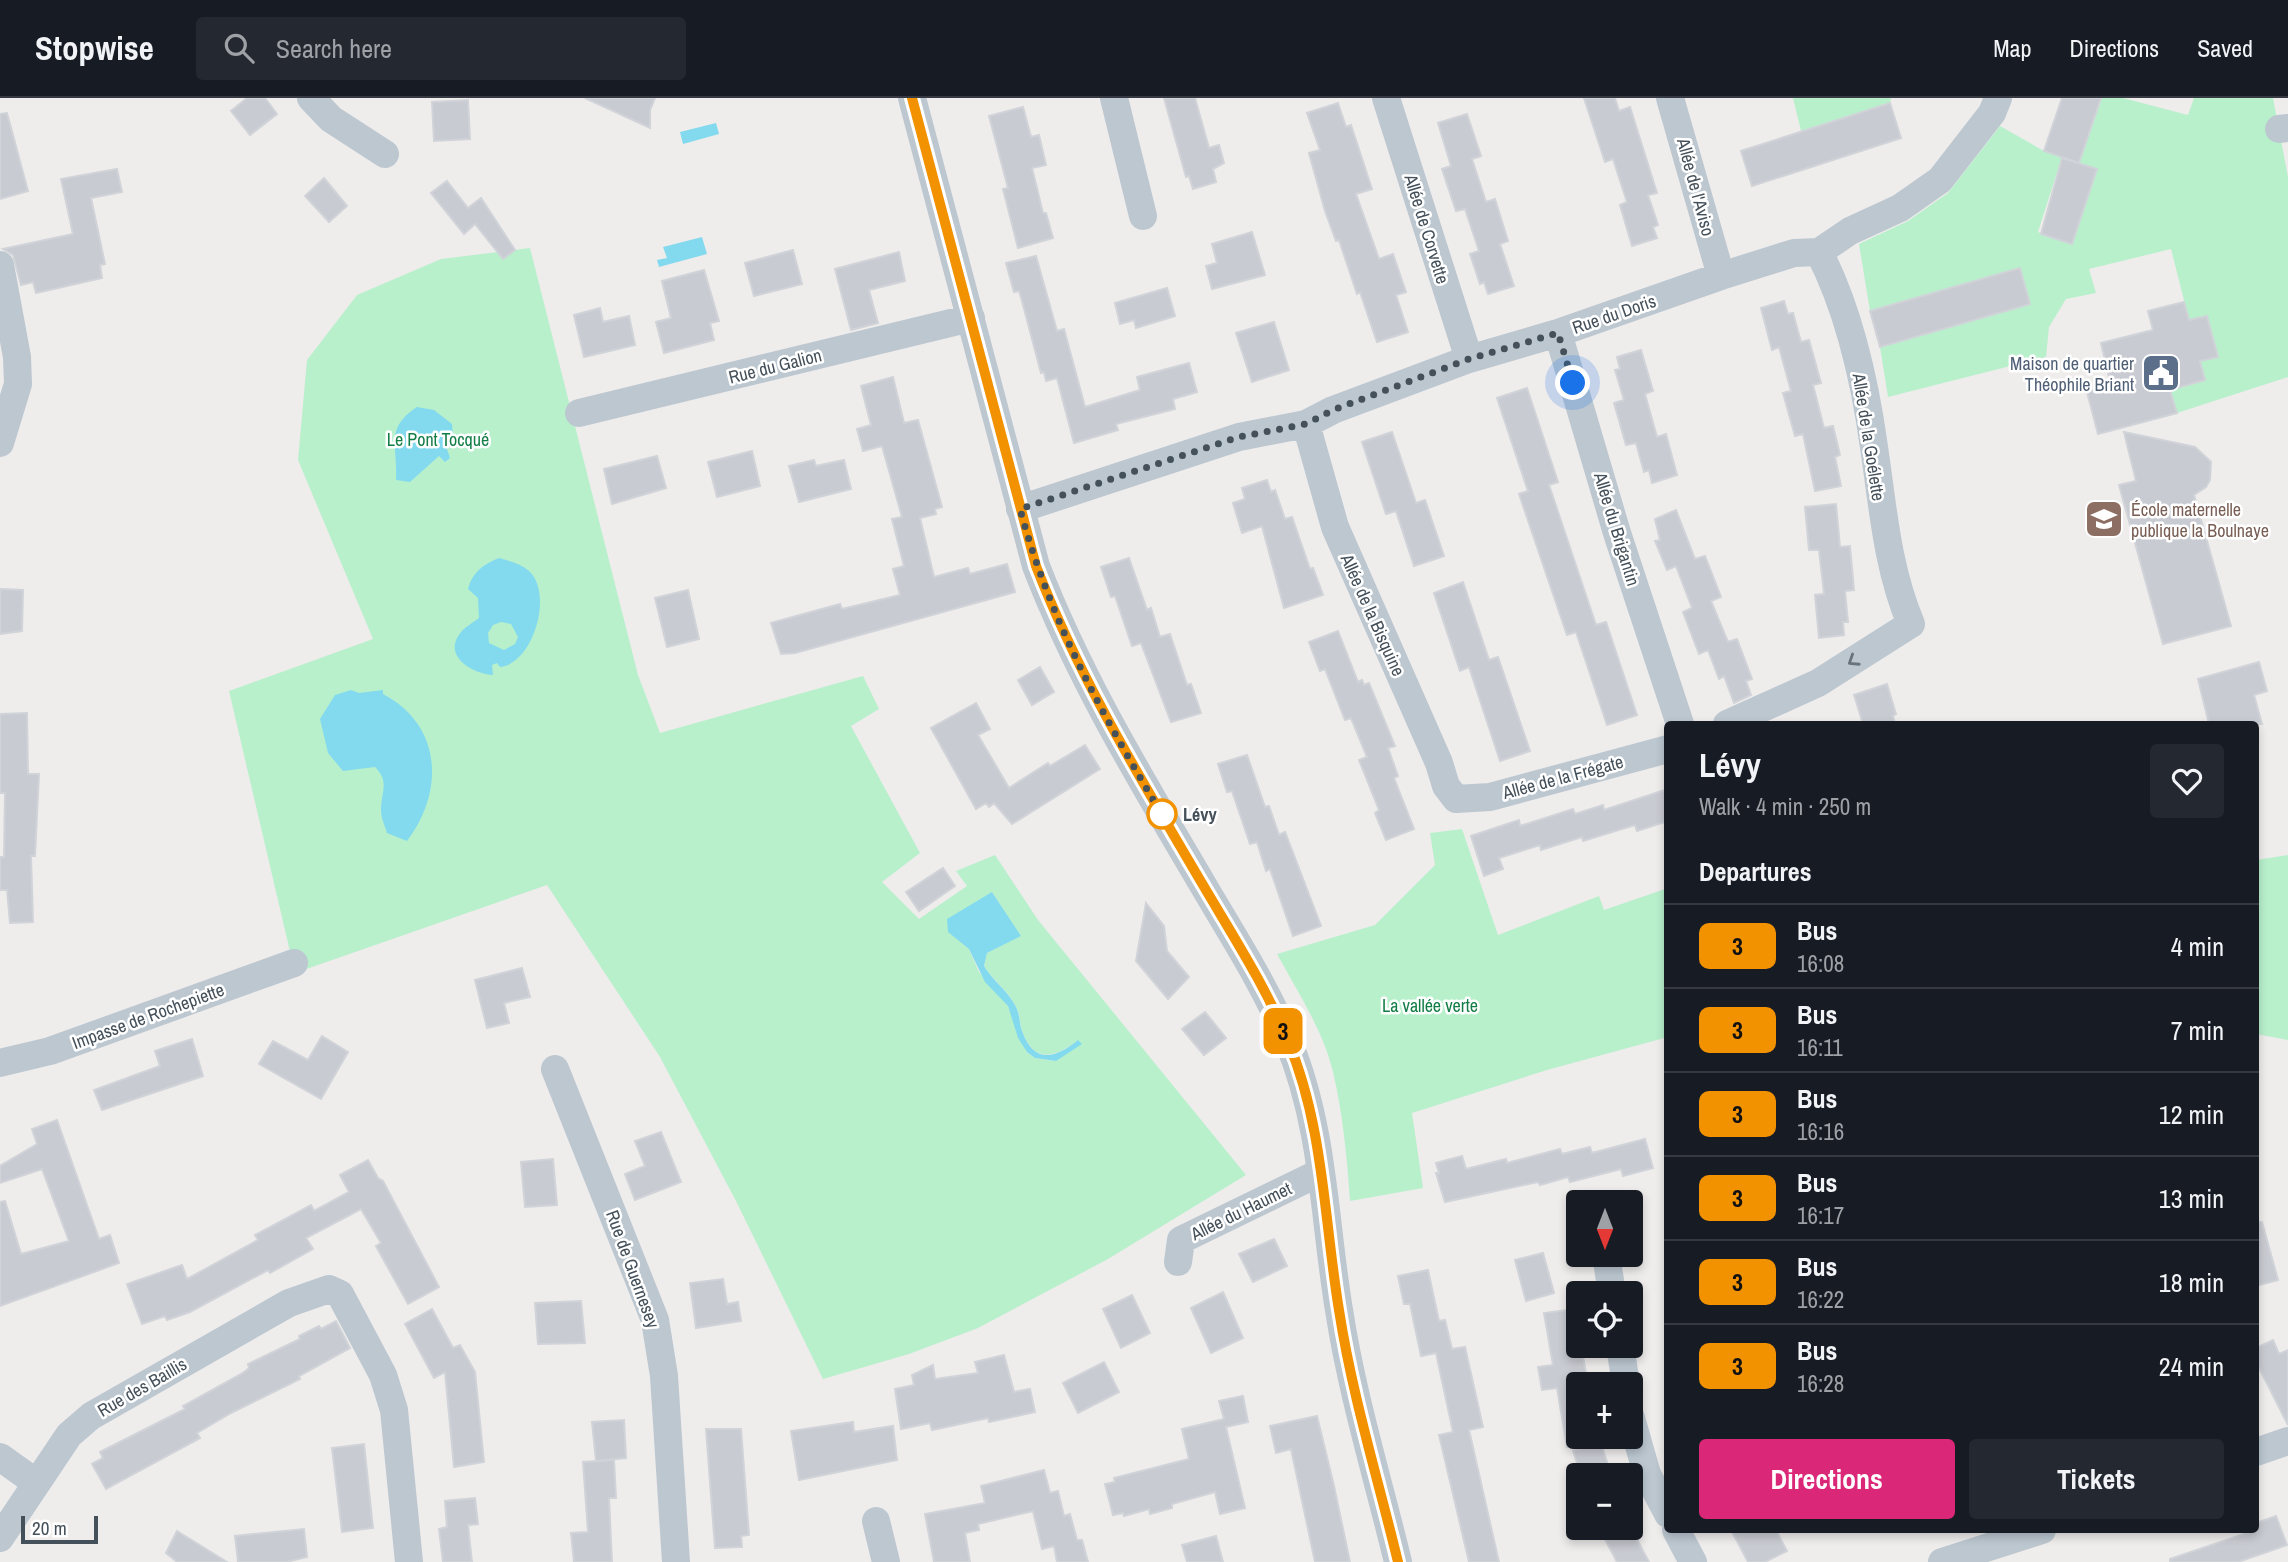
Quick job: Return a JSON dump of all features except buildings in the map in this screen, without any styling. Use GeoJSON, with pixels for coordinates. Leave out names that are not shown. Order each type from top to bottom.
{"type":"FeatureCollection","features":[{"type":"Feature","properties":{"kind":"street"},"geometry":{"type":"LineString","coordinates":[[311,98],[331,119],[385,154]]}},
{"type":"Feature","properties":{"kind":"street"},"geometry":{"type":"LineString","coordinates":[[912,98],[1036,566],[1073,655],[1103,715],[1255,973],[1288,1040],[1307,1090],[1321,1172],[1339,1314],[1398,1562]]}},
{"type":"Feature","properties":{"kind":"street"},"geometry":{"type":"LineString","coordinates":[[1114,98],[1143,216]]}},
{"type":"Feature","properties":{"kind":"street","name":"Allée de Corvette"},"geometry":{"type":"LineString","coordinates":[[1386,98],[1469,359]]}},
{"type":"Feature","properties":{"kind":"street","name":"Allée de l'Aviso"},"geometry":{"type":"LineString","coordinates":[[1670,98],[1721,276]]}},
{"type":"Feature","properties":{"kind":"street","name":"Rue du Doris"},"geometry":{"type":"LineString","coordinates":[[1020,509],[1239,437],[1306,424],[1333,410],[1469,359],[1558,333],[1721,276],[1794,253],[1818,252],[1850,232],[1900,208],[1940,180],[1966,150],[1998,98]]}},
{"type":"Feature","properties":{"kind":"street","name":"Allée de la Goélette"},"geometry":{"type":"LineString","coordinates":[[1734,721],[1818,683],[1911,624],[1898,594],[1883,526],[1874,445],[1858,369],[1835,290],[1818,252]]}},
{"type":"Feature","properties":{"kind":"street"},"geometry":{"type":"LineString","coordinates":[[0,265],[17,356],[18,384],[0,443]]}},
{"type":"Feature","properties":{"kind":"street","name":"Rue du Galion"},"geometry":{"type":"LineString","coordinates":[[579,413],[971,318]]}},
{"type":"Feature","properties":{"kind":"street","name":"Allée du Brigantin"},"geometry":{"type":"LineString","coordinates":[[1558,333],[1617,533],[1679,721]]}},
{"type":"Feature","properties":{"kind":"street","name":"Allée de la Bisquine"},"geometry":{"type":"LineString","coordinates":[[1306,424],[1335,527],[1446,786],[1456,799]]}},
{"type":"Feature","properties":{"kind":"street","name":"Allée de la Frégate"},"geometry":{"type":"LineString","coordinates":[[1456,799],[1490,797],[1664,750]]}},
{"type":"Feature","properties":{"kind":"street","name":"Impasse de Rochepiette"},"geometry":{"type":"LineString","coordinates":[[0,1063],[50,1051],[294,963]]}},
{"type":"Feature","properties":{"kind":"street","name":"Rue de Guernesey"},"geometry":{"type":"LineString","coordinates":[[555,1069],[655,1320],[664,1376],[676,1562]]}},
{"type":"Feature","properties":{"kind":"street","name":"Allée du Haumet"},"geometry":{"type":"LineString","coordinates":[[1178,1262],[1181,1240],[1321,1172]]}},
{"type":"Feature","properties":{"kind":"street","name":"Rue des Baillis"},"geometry":{"type":"LineString","coordinates":[[0,1538],[69,1435],[91,1416],[289,1303],[329,1289],[340,1294],[388,1389],[394,1410],[409,1562]]}},
{"type":"Feature","properties":{"kind":"street"},"geometry":{"type":"LineString","coordinates":[[2259,1451],[2288,1441]]}},
{"type":"Feature","properties":{"kind":"street"},"geometry":{"type":"LineString","coordinates":[[1640,1449],[1647,1474],[1664,1506]]}},
{"type":"Feature","properties":{"kind":"street"},"geometry":{"type":"LineString","coordinates":[[0,1457],[35,1482]]}},
{"type":"Feature","properties":{"kind":"street"},"geometry":{"type":"LineString","coordinates":[[876,1521],[886,1562]]}},
{"type":"Feature","properties":{"kind":"street"},"geometry":{"type":"LineString","coordinates":[[1678,1533],[1693,1562]]}},
{"type":"Feature","properties":{"kind":"street"},"geometry":{"type":"LineString","coordinates":[[1956,1549],[2028,1533]]}},
{"type":"Feature","properties":{"kind":"green space"},"geometry":{"type":"Polygon","coordinates":[[[1793,98],[1891,98],[1890,103],[1801,131],[1793,98]]]}},
{"type":"Feature","properties":{"kind":"green space"},"geometry":{"type":"Polygon","coordinates":[[[2102,98],[2123,98],[2188,115],[2194,98],[2273,98],[2288,177],[2288,377],[2177,413],[2170,390],[2205,380],[2200,361],[2218,357],[2207,316],[2189,320],[2171,249],[2089,269],[2096,293],[2066,299],[2049,327],[2046,357],[1888,397],[1880,347],[2030,303],[2020,268],[1870,311],[1859,244],[1908,221],[1948,193],[2000,126],[2044,151],[2062,157],[2038,232],[2072,244],[2097,170],[2079,163],[2102,98]]]}},
{"type":"Feature","properties":{"kind":"green space","name":"Le Pont Tocqué"},"geometry":{"type":"Polygon","coordinates":[[[530,248],[638,675],[660,733],[863,676],[879,709],[851,726],[920,853],[882,882],[919,919],[967,886],[956,871],[995,855],[1038,920],[1246,1175],[1108,1259],[978,1328],[909,1354],[823,1379],[736,1201],[660,1057],[547,885],[295,973],[229,691],[373,639],[298,460],[307,360],[357,295],[441,259],[530,248]],[[992,892],[969,949],[979,972],[1008,1006],[1027,1052],[1035,1058],[1055,1061],[1078,1040],[1053,1054],[1046,1055],[1033,1049],[1022,1031],[1015,1005],[984,966],[987,953],[1020,936],[992,892]]]}},
{"type":"Feature","properties":{"kind":"green space","name":"La vallée verte"},"geometry":{"type":"Polygon","coordinates":[[[1462,829],[1498,935],[1599,896],[1604,910],[1664,889],[1664,1038],[1547,1070],[1412,1113],[1423,1188],[1350,1201],[1342,1120],[1329,1056],[1309,1011],[1277,954],[1375,925],[1435,865],[1430,833],[1462,829]]]}},
{"type":"Feature","properties":{"kind":"green space"},"geometry":{"type":"Polygon","coordinates":[[[2288,855],[2288,1040],[2259,1035],[2259,860],[2288,855]]]}},
{"type":"Feature","properties":{"kind":"water"},"geometry":{"type":"Polygon","coordinates":[[[716,123],[719,134],[683,144],[680,132],[716,123]]]}},
{"type":"Feature","properties":{"kind":"water"},"geometry":{"type":"Polygon","coordinates":[[[702,237],[707,254],[659,267],[657,260],[667,258],[663,247],[702,237]]]}},
{"type":"Feature","properties":{"kind":"water"},"geometry":{"type":"Polygon","coordinates":[[[417,407],[434,410],[452,424],[453,438],[447,449],[450,458],[445,462],[439,456],[410,482],[396,480],[396,431],[407,415],[417,407]]]}},
{"type":"Feature","properties":{"kind":"water"},"geometry":{"type":"Polygon","coordinates":[[[499,558],[529,571],[540,595],[540,611],[536,627],[522,654],[512,663],[500,667],[497,663],[492,665],[493,675],[469,667],[457,656],[455,649],[461,632],[479,618],[478,598],[468,589],[472,578],[499,558]],[[501,622],[493,625],[488,633],[489,643],[504,650],[515,644],[518,637],[511,624],[501,622]]]}},
{"type":"Feature","properties":{"kind":"water"},"geometry":{"type":"Polygon","coordinates":[[[351,690],[359,693],[383,690],[383,694],[403,707],[417,723],[427,741],[432,781],[428,801],[407,841],[387,833],[381,813],[384,787],[380,772],[375,767],[343,771],[328,753],[320,719],[335,695],[351,690]]]}},
{"type":"Feature","properties":{"kind":"water"},"geometry":{"type":"Polygon","coordinates":[[[992,892],[1021,936],[987,953],[984,966],[1015,1005],[1027,1042],[1039,1054],[1054,1054],[1078,1040],[1082,1044],[1056,1061],[1035,1058],[1027,1052],[1018,1038],[1008,1006],[985,982],[969,949],[948,932],[947,919],[992,892]]]}},
{"type":"Feature","properties":{"kind":"bus line","name":"3"},"geometry":{"type":"LineString","coordinates":[[912,98],[1036,566],[1061,632],[1103,715],[1255,973],[1288,1040],[1307,1090],[1316,1131],[1339,1314],[1398,1562]]}},
{"type":"Feature","properties":{"kind":"place","name":"Maison de quartier Théophile Briant"},"geometry":{"type":"Point","coordinates":[2161,373]}},
{"type":"Feature","properties":{"kind":"place","name":"École maternelle publique la Boulnaye"},"geometry":{"type":"Point","coordinates":[2104,519]}},
{"type":"Feature","properties":{"kind":"place","name":"Lévy"},"geometry":{"type":"Point","coordinates":[1162,814]}},
{"type":"Feature","properties":{"kind":"route"},"geometry":{"type":"LineString","coordinates":[[1162,814],[1167,823],[1103,715],[1061,632],[1036,566],[1020,509],[1239,437],[1306,424],[1333,410],[1469,359],[1558,333],[1573,383]]}}]}
